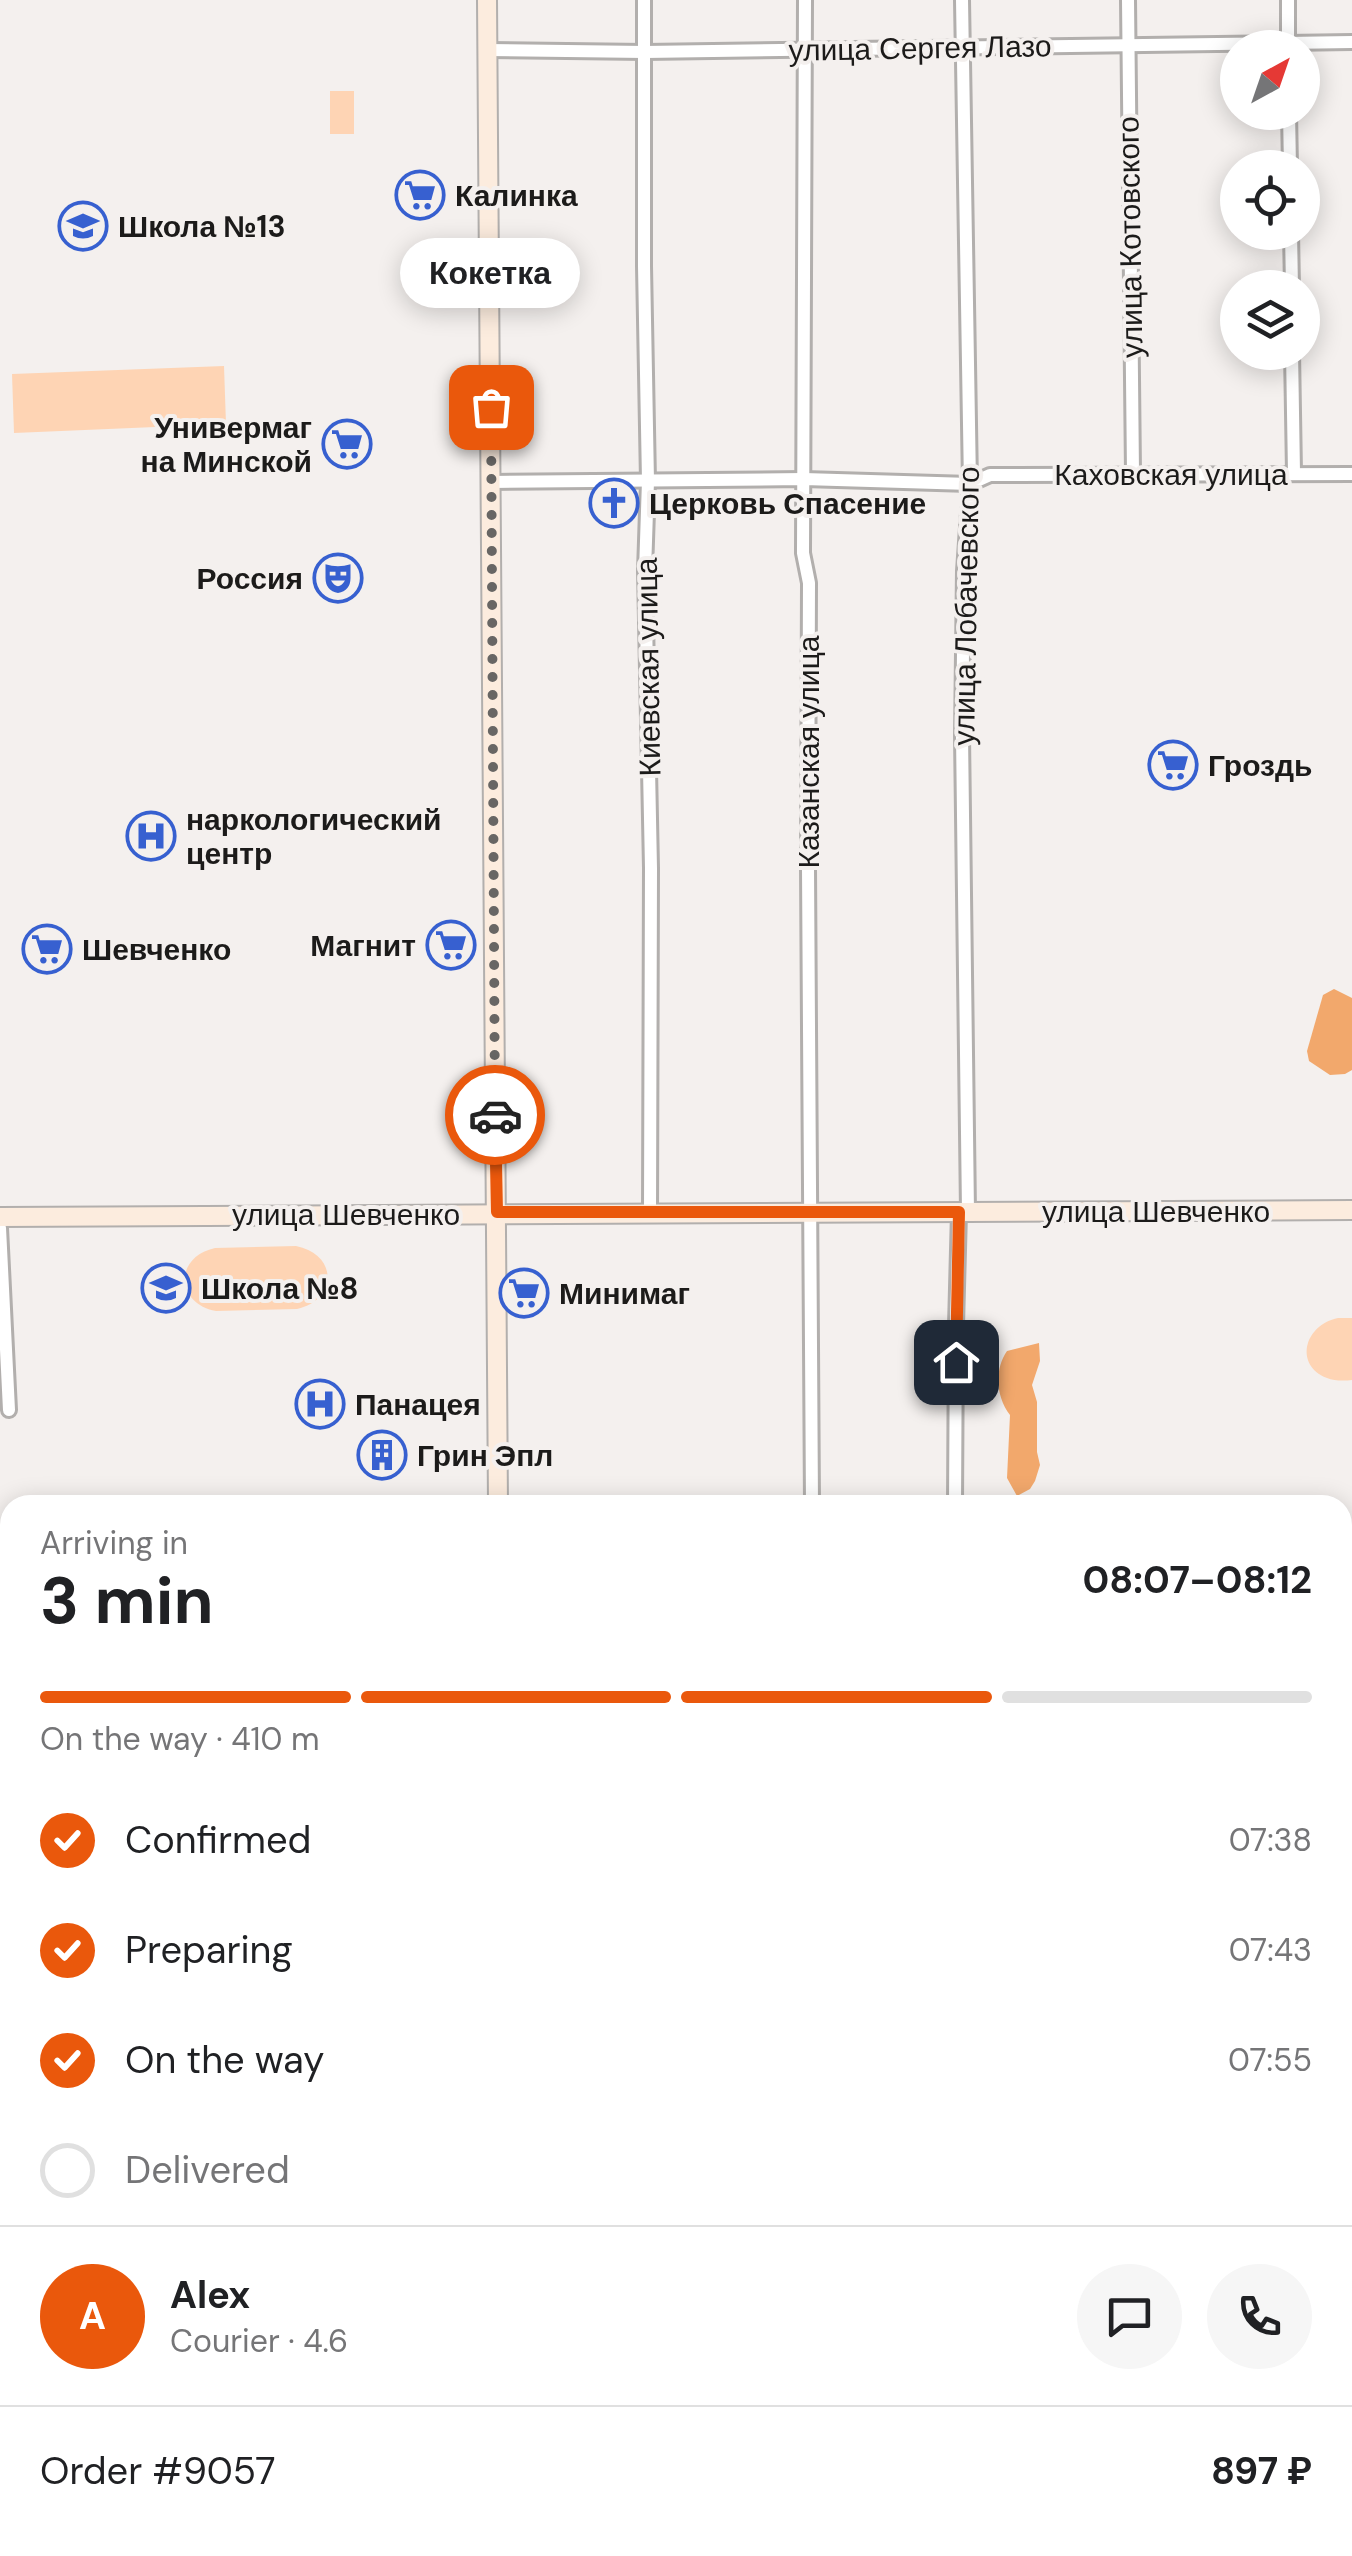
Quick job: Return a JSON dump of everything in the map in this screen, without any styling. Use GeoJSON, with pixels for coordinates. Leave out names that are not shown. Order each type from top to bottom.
{"type":"FeatureCollection","features":[{"type":"Feature","properties":{"kind":"main road"},"geometry":{"type":"LineString","coordinates":[[488,0],[498,1495]]}},
{"type":"Feature","properties":{"kind":"main road","name":"улица Шевченко"},"geometry":{"type":"LineString","coordinates":[[0,1217],[1352,1210]]}},
{"type":"Feature","properties":{"kind":"street","name":"Киевская улица"},"geometry":{"type":"LineString","coordinates":[[644,0],[650,1213]]}},
{"type":"Feature","properties":{"kind":"street","name":"Казанская улица"},"geometry":{"type":"LineString","coordinates":[[805,0],[803,553],[809,583],[812,1495]]}},
{"type":"Feature","properties":{"kind":"street","name":"улица Лобачевского"},"geometry":{"type":"LineString","coordinates":[[955,1495],[956,1326],[964,1212],[962,735],[964,571],[970,484],[962,0]]}},
{"type":"Feature","properties":{"kind":"street","name":"улица Котовского"},"geometry":{"type":"LineString","coordinates":[[1128,0],[1133,473]]}},
{"type":"Feature","properties":{"kind":"street"},"geometry":{"type":"LineString","coordinates":[[1288,0],[1288,30]]}},
{"type":"Feature","properties":{"kind":"street","name":"улица Сергея Лазо"},"geometry":{"type":"LineString","coordinates":[[1320,44],[1352,42]]}},
{"type":"Feature","properties":{"kind":"street","name":"улица Сергея Лазо"},"geometry":{"type":"LineString","coordinates":[[488,50],[1220,45]]}},
{"type":"Feature","properties":{"kind":"street"},"geometry":{"type":"LineString","coordinates":[[1292,370],[1294,473]]}},
{"type":"Feature","properties":{"kind":"street"},"geometry":{"type":"LineString","coordinates":[[970,463],[990,475]]}},
{"type":"Feature","properties":{"kind":"street","name":"Каховская улица"},"geometry":{"type":"LineString","coordinates":[[492,482],[804,479],[970,484],[990,475],[1352,474]]}},
{"type":"Feature","properties":{"kind":"street"},"geometry":{"type":"LineString","coordinates":[[0,1228],[9,1410]]}},
{"type":"Feature","properties":{"kind":"shaded area"},"geometry":{"type":"Polygon","coordinates":[[[330,91],[354,91],[354,134],[330,134],[330,91]]]}},
{"type":"Feature","properties":{"kind":"shaded area"},"geometry":{"type":"Polygon","coordinates":[[[224,366],[226,424],[14,433],[12,374],[224,366]]]}},
{"type":"Feature","properties":{"kind":"shaded area"},"geometry":{"type":"Polygon","coordinates":[[[1334,989],[1352,998],[1352,1070],[1330,1075],[1309,1061],[1307,1051],[1323,995],[1334,989]]]}},
{"type":"Feature","properties":{"kind":"shaded area"},"geometry":{"type":"Polygon","coordinates":[[[296,1246],[320,1258],[326,1267],[326,1287],[310,1304],[297,1309],[216,1311],[193,1299],[187,1290],[186,1270],[202,1253],[215,1248],[296,1246]]]}},
{"type":"Feature","properties":{"kind":"shaded area"},"geometry":{"type":"Polygon","coordinates":[[[1338,1318],[1352,1318],[1352,1380],[1327,1378],[1310,1364],[1307,1355],[1307,1346],[1317,1329],[1338,1318]]]}},
{"type":"Feature","properties":{"kind":"shaded area"},"geometry":{"type":"Polygon","coordinates":[[[1039,1343],[1040,1361],[1032,1385],[1037,1402],[1040,1465],[1030,1489],[1019,1495],[1007,1478],[1010,1415],[998,1383],[1007,1351],[1039,1343]]]}},
{"type":"Feature","properties":{"kind":"way so far"},"geometry":{"type":"LineString","coordinates":[[491,407],[495,1115]]}},
{"type":"Feature","properties":{"kind":"place","name":"Калинка"},"geometry":{"type":"Point","coordinates":[420,195]}},
{"type":"Feature","properties":{"kind":"place","name":"Школа №13"},"geometry":{"type":"Point","coordinates":[83,226]}},
{"type":"Feature","properties":{"kind":"place","name":"Кокетка"},"geometry":{"type":"Point","coordinates":[491,407]}},
{"type":"Feature","properties":{"kind":"place","name":"Универмаг на Минской"},"geometry":{"type":"Point","coordinates":[347,444]}},
{"type":"Feature","properties":{"kind":"place","name":"Церковь Спасение"},"geometry":{"type":"Point","coordinates":[614,503]}},
{"type":"Feature","properties":{"kind":"place","name":"Россия"},"geometry":{"type":"Point","coordinates":[338,578]}},
{"type":"Feature","properties":{"kind":"place","name":"Гроздь"},"geometry":{"type":"Point","coordinates":[1173,765]}},
{"type":"Feature","properties":{"kind":"place","name":"наркологический центр"},"geometry":{"type":"Point","coordinates":[151,836]}},
{"type":"Feature","properties":{"kind":"place","name":"Магнит"},"geometry":{"type":"Point","coordinates":[451,945]}},
{"type":"Feature","properties":{"kind":"place","name":"Шевченко"},"geometry":{"type":"Point","coordinates":[47,949]}},
{"type":"Feature","properties":{"kind":"place","name":"Школа №8"},"geometry":{"type":"Point","coordinates":[166,1288]}},
{"type":"Feature","properties":{"kind":"place","name":"Минимаг"},"geometry":{"type":"Point","coordinates":[524,1293]}},
{"type":"Feature","properties":{"kind":"place","name":"Панацея"},"geometry":{"type":"Point","coordinates":[320,1404]}},
{"type":"Feature","properties":{"kind":"place","name":"Грин Эпл"},"geometry":{"type":"Point","coordinates":[382,1455]}},
{"type":"Feature","properties":{"kind":"route"},"geometry":{"type":"LineString","coordinates":[[495,1115],[497,1212],[959,1212],[956,1362]]}}]}
